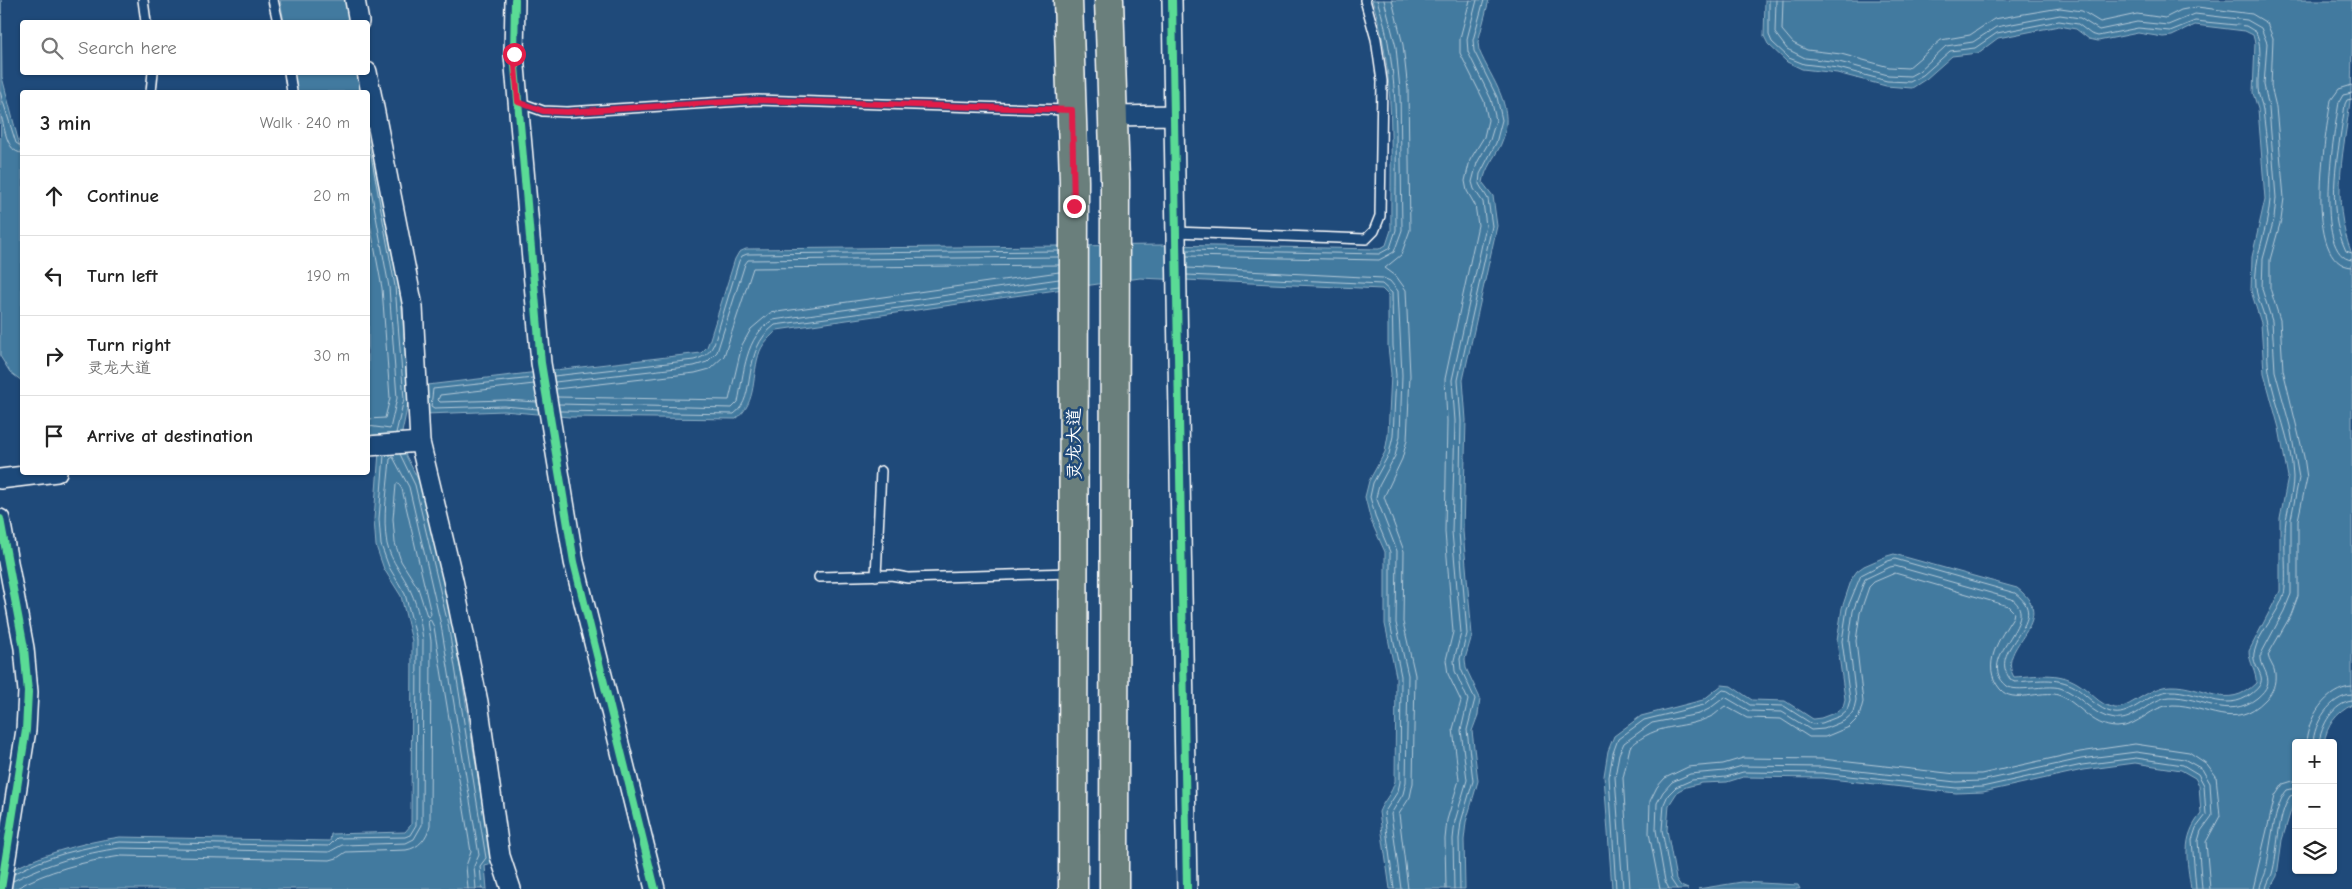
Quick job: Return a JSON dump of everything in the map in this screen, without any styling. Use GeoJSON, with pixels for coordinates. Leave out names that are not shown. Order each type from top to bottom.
{"type":"FeatureCollection","features":[{"type":"Feature","properties":{"kind":"main road","name":"灵龙大道"},"geometry":{"type":"LineString","coordinates":[[1068,0],[1074,206],[1073,889]]}},
{"type":"Feature","properties":{"kind":"main road"},"geometry":{"type":"LineString","coordinates":[[1109,0],[1114,207],[1114,889]]}},
{"type":"Feature","properties":{"kind":"street"},"geometry":{"type":"LineString","coordinates":[[355,0],[359,20]]}},
{"type":"Feature","properties":{"kind":"street"},"geometry":{"type":"LineString","coordinates":[[515,0],[514,54],[541,363],[574,562],[655,889]]}},
{"type":"Feature","properties":{"kind":"street"},"geometry":{"type":"LineString","coordinates":[[1172,0],[1174,236],[1183,576],[1187,889]]}},
{"type":"Feature","properties":{"kind":"street"},"geometry":{"type":"LineString","coordinates":[[369,75],[413,307],[413,442],[453,580],[478,702],[500,856],[511,889]]}},
{"type":"Feature","properties":{"kind":"street"},"geometry":{"type":"LineString","coordinates":[[1113,116],[1173,115]]}},
{"type":"Feature","properties":{"kind":"street"},"geometry":{"type":"LineString","coordinates":[[370,446],[413,442]]}},
{"type":"Feature","properties":{"kind":"street"},"geometry":{"type":"LineString","coordinates":[[0,479],[33,475]]}},
{"type":"Feature","properties":{"kind":"street"},"geometry":{"type":"LineString","coordinates":[[0,519],[24,648],[28,692],[26,730],[1,889]]}},
{"type":"Feature","properties":{"kind":"lane"},"geometry":{"type":"LineString","coordinates":[[143,0],[146,20]]}},
{"type":"Feature","properties":{"kind":"lane"},"geometry":{"type":"LineString","coordinates":[[273,0],[278,20]]}},
{"type":"Feature","properties":{"kind":"lane"},"geometry":{"type":"LineString","coordinates":[[1174,236],[1366,239],[1374,231],[1380,216],[1382,81],[1376,39],[1365,0]]}},
{"type":"Feature","properties":{"kind":"lane"},"geometry":{"type":"LineString","coordinates":[[151,90],[153,75]]}},
{"type":"Feature","properties":{"kind":"lane"},"geometry":{"type":"LineString","coordinates":[[289,75],[292,90]]}},
{"type":"Feature","properties":{"kind":"lane"},"geometry":{"type":"LineString","coordinates":[[518,102],[543,111],[567,112],[757,100],[1072,110]]}},
{"type":"Feature","properties":{"kind":"lane"},"geometry":{"type":"LineString","coordinates":[[876,576],[882,471]]}},
{"type":"Feature","properties":{"kind":"lane"},"geometry":{"type":"LineString","coordinates":[[819,577],[876,576],[908,578],[1073,573]]}},
{"type":"Feature","properties":{"kind":"water"},"geometry":{"type":"Polygon","coordinates":[[[1,0],[2,77],[20,147],[20,380],[10,372],[0,356],[1,0]]]}},
{"type":"Feature","properties":{"kind":"water"},"geometry":{"type":"Polygon","coordinates":[[[280,0],[345,0],[350,20],[284,20],[280,0]]]}},
{"type":"Feature","properties":{"kind":"water"},"geometry":{"type":"Polygon","coordinates":[[[1372,0],[1489,0],[1478,42],[1479,50],[1501,95],[1506,118],[1501,144],[1488,167],[1483,183],[1493,196],[1497,226],[1463,380],[1466,420],[1463,531],[1472,635],[1465,659],[1466,668],[1480,698],[1478,715],[1472,731],[1478,781],[1466,822],[1464,840],[1465,889],[1390,889],[1379,812],[1395,781],[1396,676],[1385,624],[1385,552],[1371,521],[1365,497],[1369,481],[1385,452],[1388,435],[1391,374],[1388,346],[1388,295],[1382,289],[1140,278],[777,330],[765,342],[760,351],[748,405],[736,419],[569,417],[504,411],[426,414],[427,385],[701,353],[707,347],[710,339],[735,259],[739,252],[746,249],[1163,245],[1379,249],[1386,245],[1391,230],[1391,143],[1389,85],[1380,28],[1372,0]]]}},
{"type":"Feature","properties":{"kind":"water"},"geometry":{"type":"Polygon","coordinates":[[[1765,0],[2352,0],[2351,92],[2340,193],[2341,213],[2352,254],[2352,705],[2333,720],[2325,739],[2292,739],[2292,807],[2282,840],[2277,876],[2270,889],[2191,889],[2187,850],[2190,832],[2201,814],[2199,785],[2195,778],[2181,770],[2135,763],[2083,770],[1983,792],[1956,793],[1822,778],[1743,777],[1727,782],[1702,783],[1678,791],[1669,805],[1667,830],[1676,879],[1681,886],[1688,889],[1612,889],[1604,776],[1608,751],[1614,736],[1641,716],[1703,700],[1722,685],[1731,686],[1752,700],[1785,701],[1813,719],[1837,712],[1843,707],[1845,699],[1837,641],[1842,608],[1852,578],[1864,566],[1894,554],[2017,588],[2029,600],[2033,612],[2031,623],[2013,654],[2011,665],[2014,677],[2047,675],[2069,679],[2082,686],[2099,701],[2115,708],[2120,708],[2163,687],[2183,687],[2225,696],[2235,696],[2245,691],[2256,683],[2249,651],[2280,591],[2280,518],[2288,477],[2279,428],[2264,373],[2261,323],[2251,291],[2252,257],[2265,199],[2258,109],[2253,93],[2255,43],[2253,35],[2245,31],[2195,25],[2172,36],[2163,37],[2138,33],[2098,41],[2089,39],[2076,29],[2059,26],[1998,38],[1978,53],[1952,56],[1926,79],[1912,88],[1886,86],[1837,73],[1802,69],[1787,62],[1768,44],[1764,36],[1765,0]]]}},
{"type":"Feature","properties":{"kind":"water"},"geometry":{"type":"Polygon","coordinates":[[[294,75],[360,75],[364,90],[298,90],[294,75]]]}},
{"type":"Feature","properties":{"kind":"water"},"geometry":{"type":"Polygon","coordinates":[[[370,123],[400,286],[409,399],[401,437],[403,450],[420,483],[453,623],[492,864],[485,866],[487,889],[0,889],[2,875],[30,861],[74,846],[120,837],[330,841],[331,834],[405,832],[411,825],[412,641],[401,596],[384,569],[376,546],[374,519],[380,438],[370,438],[370,123]]]}},
{"type":"Feature","properties":{"kind":"water"},"geometry":{"type":"Polygon","coordinates":[[[1742,882],[1798,885],[1800,889],[1698,889],[1742,882]]]}},
{"type":"Feature","properties":{"kind":"cycle path"},"geometry":{"type":"LineString","coordinates":[[515,0],[514,55],[541,363],[574,562],[655,889]]}},
{"type":"Feature","properties":{"kind":"cycle path"},"geometry":{"type":"LineString","coordinates":[[1172,0],[1187,889]]}},
{"type":"Feature","properties":{"kind":"cycle path"},"geometry":{"type":"LineString","coordinates":[[0,519],[24,648],[28,692],[26,730],[1,889]]}},
{"type":"Feature","properties":{"kind":"route"},"geometry":{"type":"LineString","coordinates":[[514,54],[518,102],[543,111],[567,112],[757,100],[1072,110],[1074,206]]}}]}
